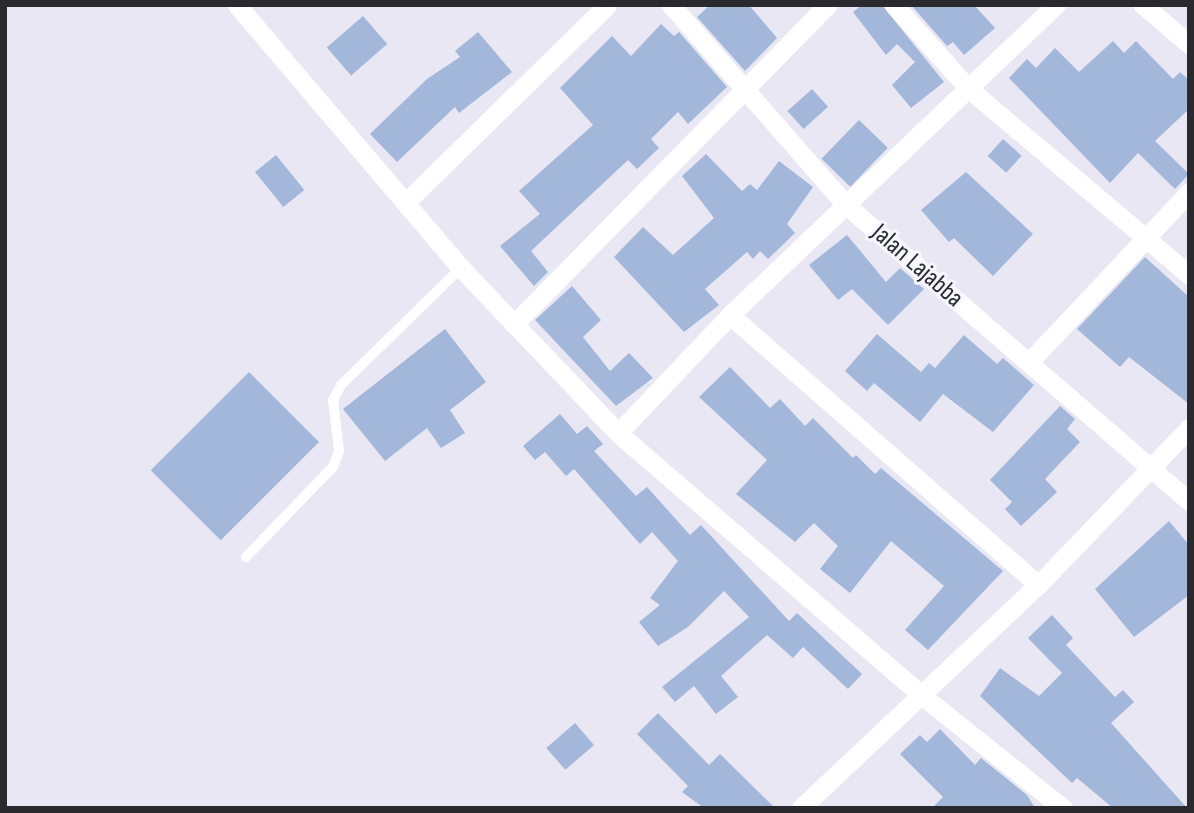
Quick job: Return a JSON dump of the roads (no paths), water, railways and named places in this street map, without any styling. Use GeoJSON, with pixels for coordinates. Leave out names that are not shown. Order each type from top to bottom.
{"type":"FeatureCollection","features":[{"type":"Feature","properties":{"kind":"street"},"geometry":{"type":"LineString","coordinates":[[237,5],[407,201],[461,268],[618,433],[920,694],[1063,808]]}},
{"type":"Feature","properties":{"kind":"street"},"geometry":{"type":"LineString","coordinates":[[407,201],[607,5]]}},
{"type":"Feature","properties":{"kind":"street","name":"Jalan Lajabba"},"geometry":{"type":"LineString","coordinates":[[671,5],[744,93],[846,205],[1189,501]]}},
{"type":"Feature","properties":{"kind":"street"},"geometry":{"type":"LineString","coordinates":[[514,324],[744,93],[827,5]]}},
{"type":"Feature","properties":{"kind":"street"},"geometry":{"type":"LineString","coordinates":[[894,5],[968,88],[1189,275]]}},
{"type":"Feature","properties":{"kind":"street"},"geometry":{"type":"LineString","coordinates":[[618,433],[730,315],[1056,5]]}},
{"type":"Feature","properties":{"kind":"street"},"geometry":{"type":"LineString","coordinates":[[1143,5],[1189,44]]}},
{"type":"Feature","properties":{"kind":"street"},"geometry":{"type":"LineString","coordinates":[[1029,362],[1144,235],[1189,192]]}},
{"type":"Feature","properties":{"kind":"street"},"geometry":{"type":"LineString","coordinates":[[730,315],[1038,585]]}},
{"type":"Feature","properties":{"kind":"street"},"geometry":{"type":"LineString","coordinates":[[801,808],[1038,585],[1149,466],[1189,428]]}},
{"type":"Feature","properties":{"kind":"lane"},"geometry":{"type":"LineString","coordinates":[[246,556],[333,467],[339,451],[333,400],[341,385],[461,268]]}}]}
